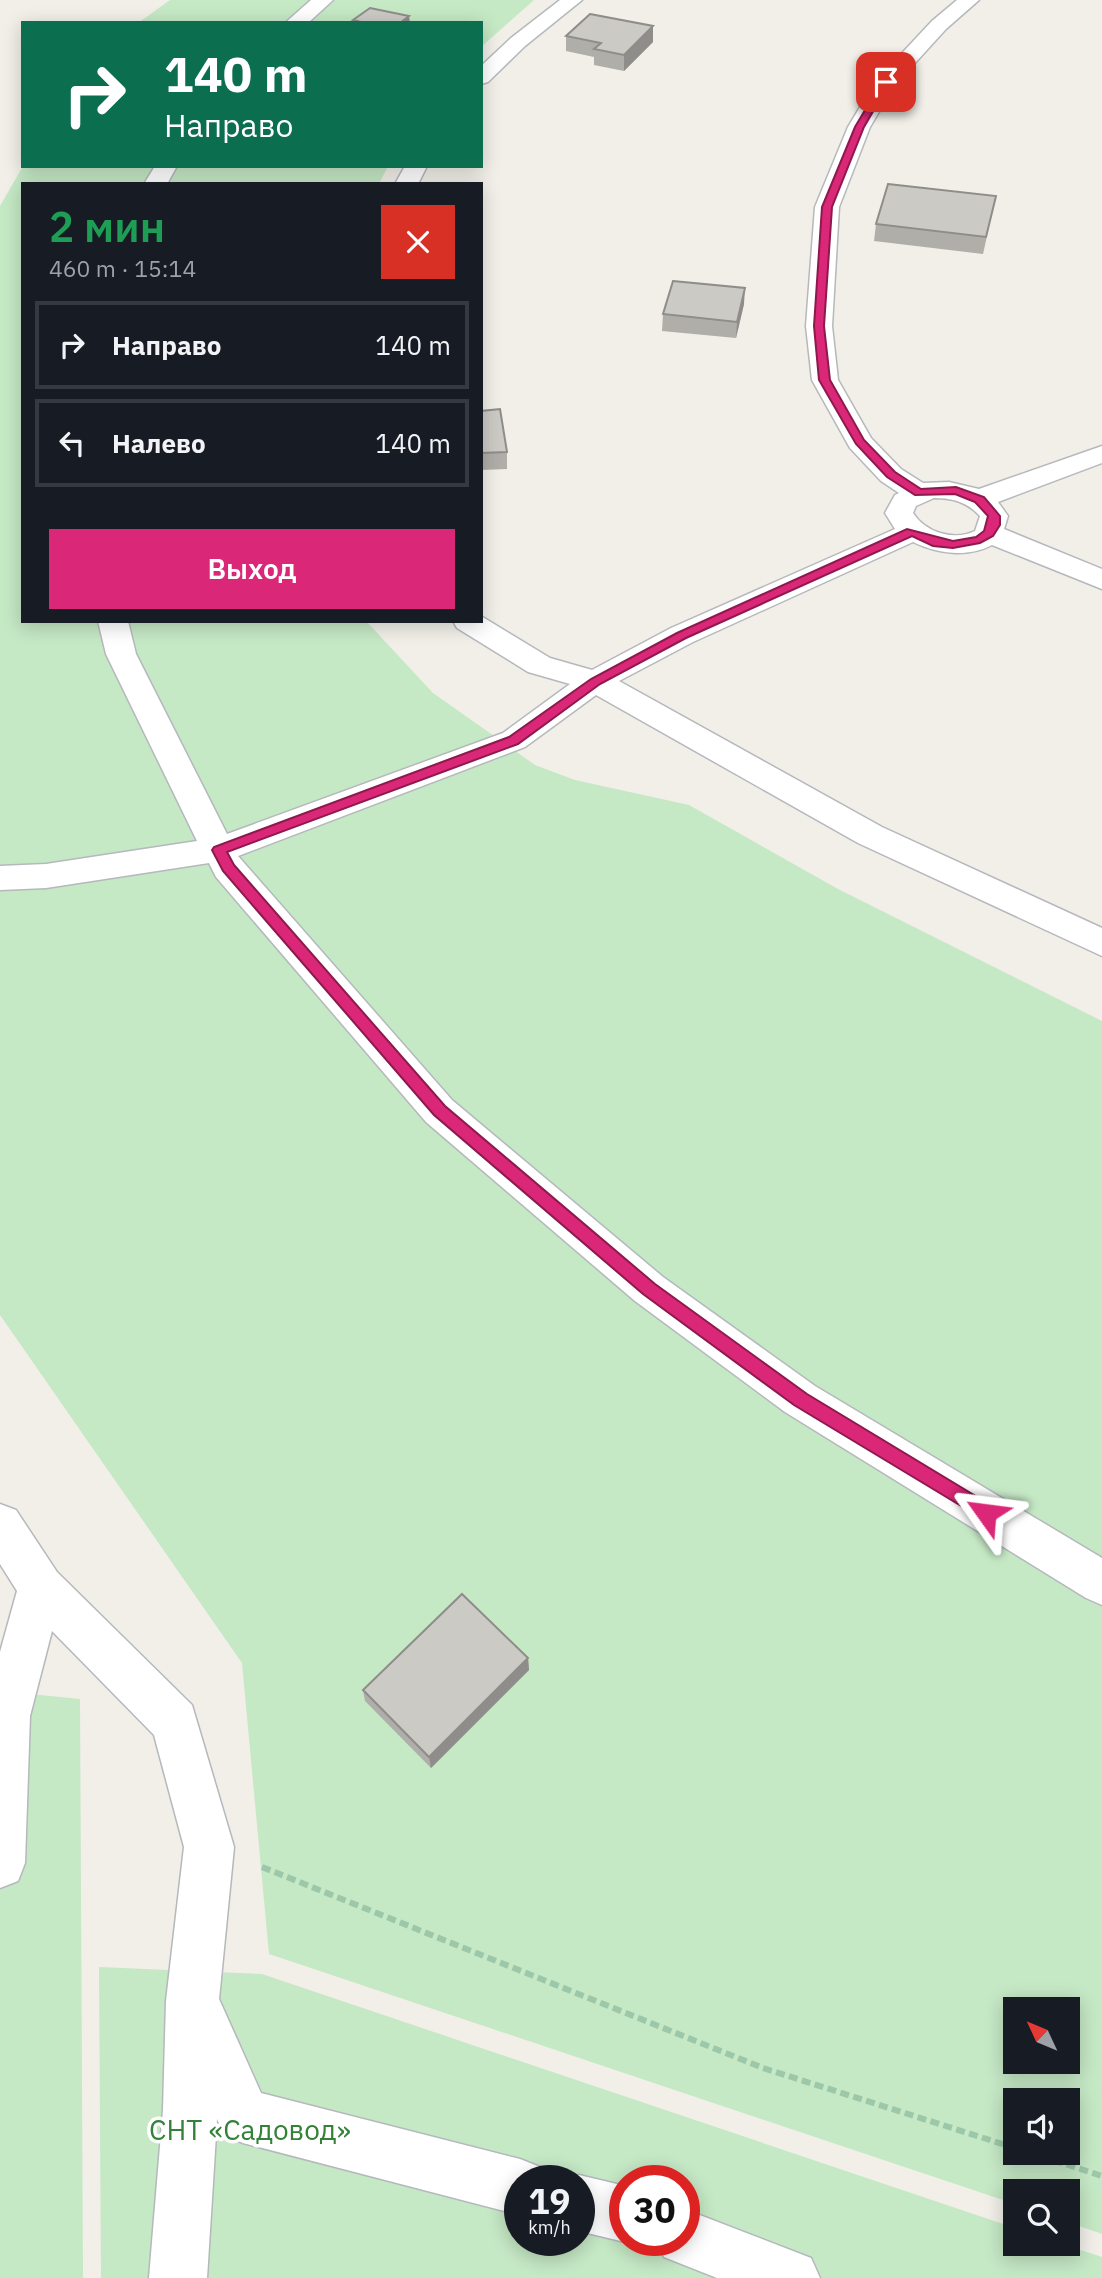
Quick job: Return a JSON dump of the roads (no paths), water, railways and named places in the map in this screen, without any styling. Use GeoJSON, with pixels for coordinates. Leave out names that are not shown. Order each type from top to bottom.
{"type":"FeatureCollection","features":[{"type":"Feature","properties":{"kind":"street"},"geometry":{"type":"LineString","coordinates":[[297,21],[323,0]]}},
{"type":"Feature","properties":{"kind":"street"},"geometry":{"type":"LineString","coordinates":[[483,76],[518,42],[572,0]]}},
{"type":"Feature","properties":{"kind":"street"},"geometry":{"type":"LineString","coordinates":[[919,493],[891,475],[860,442],[824,380],[819,326],[827,207],[859,127],[886,82],[939,25],[969,0]]}},
{"type":"Feature","properties":{"kind":"street"},"geometry":{"type":"LineString","coordinates":[[979,499],[1102,454]]}},
{"type":"Feature","properties":{"kind":"street"},"geometry":{"type":"LineString","coordinates":[[956,491],[979,499],[994,516],[994,525],[980,540],[953,545],[937,543],[911,532],[903,524],[900,515],[901,506],[908,498],[919,493],[956,491]]}},
{"type":"Feature","properties":{"kind":"street"},"geometry":{"type":"LineString","coordinates":[[0,878],[46,876],[219,850],[514,740],[595,681],[682,635],[911,532]]}},
{"type":"Feature","properties":{"kind":"street"},"geometry":{"type":"LineString","coordinates":[[989,533],[1102,580]]}},
{"type":"Feature","properties":{"kind":"street"},"geometry":{"type":"LineString","coordinates":[[114,623],[127,666],[228,868],[439,1111],[649,1289],[800,1399],[1102,1583]]}},
{"type":"Feature","properties":{"kind":"street"},"geometry":{"type":"LineString","coordinates":[[471,623],[539,665],[595,681],[870,835],[1102,943]]}},
{"type":"Feature","properties":{"kind":"street"},"geometry":{"type":"LineString","coordinates":[[0,1525],[41,1587],[175,1722],[209,1847],[192,2001],[190,2110],[178,2278]]}},
{"type":"Feature","properties":{"kind":"street"},"geometry":{"type":"LineString","coordinates":[[0,1863],[6,1716],[41,1587]]}},
{"type":"Feature","properties":{"kind":"street"},"geometry":{"type":"LineString","coordinates":[[192,2001],[243,2116],[504,2183]]}},
{"type":"Feature","properties":{"kind":"street"},"geometry":{"type":"LineString","coordinates":[[700,2243],[790,2278]]}},
{"type":"Feature","properties":{"kind":"park label","name":"СНТ «Садовод»"},"geometry":{"type":"Point","coordinates":[250,2129]}}]}
